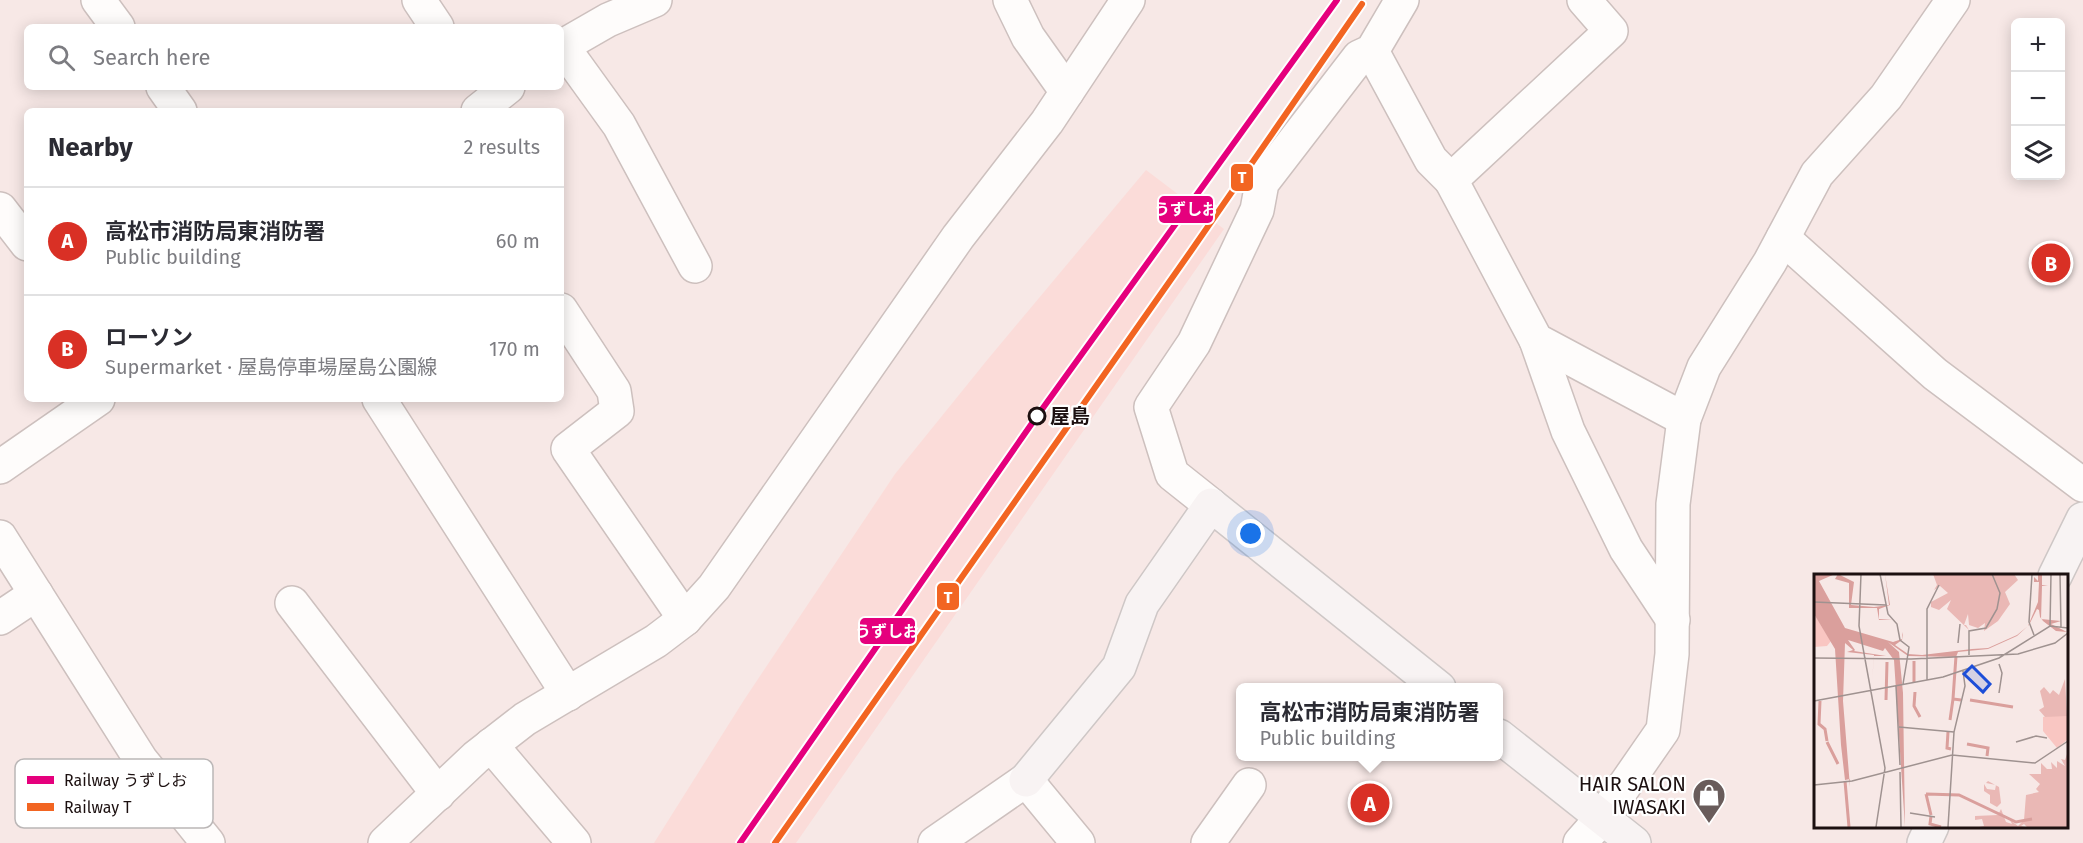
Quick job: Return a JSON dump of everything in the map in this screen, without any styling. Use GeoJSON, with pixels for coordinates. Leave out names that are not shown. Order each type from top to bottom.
{"type":"FeatureCollection","features":[{"type":"Feature","properties":{"kind":"main road"},"geometry":{"type":"LineString","coordinates":[[1026,780],[1119,667],[1142,604],[1211,505],[1434,683]]}},
{"type":"Feature","properties":{"kind":"main road"},"geometry":{"type":"LineString","coordinates":[[2056,574],[2083,519]]}},
{"type":"Feature","properties":{"kind":"main road"},"geometry":{"type":"LineString","coordinates":[[1503,739],[1634,843]]}},
{"type":"Feature","properties":{"kind":"main road"},"geometry":{"type":"LineString","coordinates":[[1924,843],[1931,828]]}},
{"type":"Feature","properties":{"kind":"street"},"geometry":{"type":"LineString","coordinates":[[98,0],[116,24]]}},
{"type":"Feature","properties":{"kind":"street"},"geometry":{"type":"LineString","coordinates":[[419,0],[434,24]]}},
{"type":"Feature","properties":{"kind":"street"},"geometry":{"type":"LineString","coordinates":[[564,45],[608,20],[618,7],[655,0]]}},
{"type":"Feature","properties":{"kind":"street"},"geometry":{"type":"LineString","coordinates":[[1010,0],[1028,37],[1067,92]]}},
{"type":"Feature","properties":{"kind":"street"},"geometry":{"type":"LineString","coordinates":[[385,843],[476,757],[525,719],[656,641],[685,619],[714,586],[958,237],[1047,122],[1128,0]]}},
{"type":"Feature","properties":{"kind":"street"},"geometry":{"type":"LineString","coordinates":[[1211,505],[1172,474],[1151,407],[1194,343],[1257,210],[1262,183],[1359,57],[1372,51],[1402,0]]}},
{"type":"Feature","properties":{"kind":"street"},"geometry":{"type":"LineString","coordinates":[[1451,180],[1611,32],[1584,0]]}},
{"type":"Feature","properties":{"kind":"street"},"geometry":{"type":"LineString","coordinates":[[1580,843],[1602,818],[1663,730],[1672,654],[1673,504],[1684,419],[1704,367],[1770,262],[1817,174],[1886,97],[1953,0]]}},
{"type":"Feature","properties":{"kind":"street"},"geometry":{"type":"LineString","coordinates":[[564,49],[619,126],[695,266]]}},
{"type":"Feature","properties":{"kind":"street"},"geometry":{"type":"LineString","coordinates":[[1372,51],[1431,160],[1451,180],[1536,340],[1568,431],[1626,549],[1673,620]]}},
{"type":"Feature","properties":{"kind":"street"},"geometry":{"type":"LineString","coordinates":[[165,90],[178,108]]}},
{"type":"Feature","properties":{"kind":"street"},"geometry":{"type":"LineString","coordinates":[[0,209],[24,240]]}},
{"type":"Feature","properties":{"kind":"street"},"geometry":{"type":"LineString","coordinates":[[1783,238],[1935,374],[2083,485]]}},
{"type":"Feature","properties":{"kind":"street"},"geometry":{"type":"LineString","coordinates":[[564,315],[614,391],[616,411],[568,449],[685,619]]}},
{"type":"Feature","properties":{"kind":"street"},"geometry":{"type":"LineString","coordinates":[[1536,340],[1684,419]]}},
{"type":"Feature","properties":{"kind":"street"},"geometry":{"type":"LineString","coordinates":[[0,467],[94,402]]}},
{"type":"Feature","properties":{"kind":"street"},"geometry":{"type":"LineString","coordinates":[[382,402],[568,694]]}},
{"type":"Feature","properties":{"kind":"street"},"geometry":{"type":"LineString","coordinates":[[0,537],[140,759]]}},
{"type":"Feature","properties":{"kind":"street"},"geometry":{"type":"LineString","coordinates":[[0,618],[36,594]]}},
{"type":"Feature","properties":{"kind":"street"},"geometry":{"type":"LineString","coordinates":[[292,603],[438,794]]}},
{"type":"Feature","properties":{"kind":"street"},"geometry":{"type":"LineString","coordinates":[[491,745],[574,843]]}},
{"type":"Feature","properties":{"kind":"street"},"geometry":{"type":"LineString","coordinates":[[935,843],[1026,780],[1078,843]]}},
{"type":"Feature","properties":{"kind":"street"},"geometry":{"type":"LineString","coordinates":[[1208,843],[1250,785]]}},
{"type":"Feature","properties":{"kind":"street"},"geometry":{"type":"LineString","coordinates":[[196,828],[208,843]]}},
{"type":"Feature","properties":{"kind":"shaded area"},"geometry":{"type":"Polygon","coordinates":[[[1146,170],[1224,229],[796,843],[654,843],[744,700],[895,474],[1146,170]]]}},
{"type":"Feature","properties":{"kind":"rail line","name":"うずしお"},"geometry":{"type":"LineString","coordinates":[[740,843],[1035,419],[1337,0]]}},
{"type":"Feature","properties":{"kind":"rail line","name":"T"},"geometry":{"type":"LineString","coordinates":[[775,843],[1362,4]]}},
{"type":"Feature","properties":{"kind":"place","name":"ローソン"},"geometry":{"type":"Point","coordinates":[2051,263]}},
{"type":"Feature","properties":{"kind":"place","name":"屋島"},"geometry":{"type":"Point","coordinates":[1037,416]}},
{"type":"Feature","properties":{"kind":"place","name":"高松市消防局東消防署"},"geometry":{"type":"Point","coordinates":[1370,803]}},
{"type":"Feature","properties":{"kind":"place","name":"HAIR SALON IWASAKI"},"geometry":{"type":"Point","coordinates":[1709,824]}}]}
